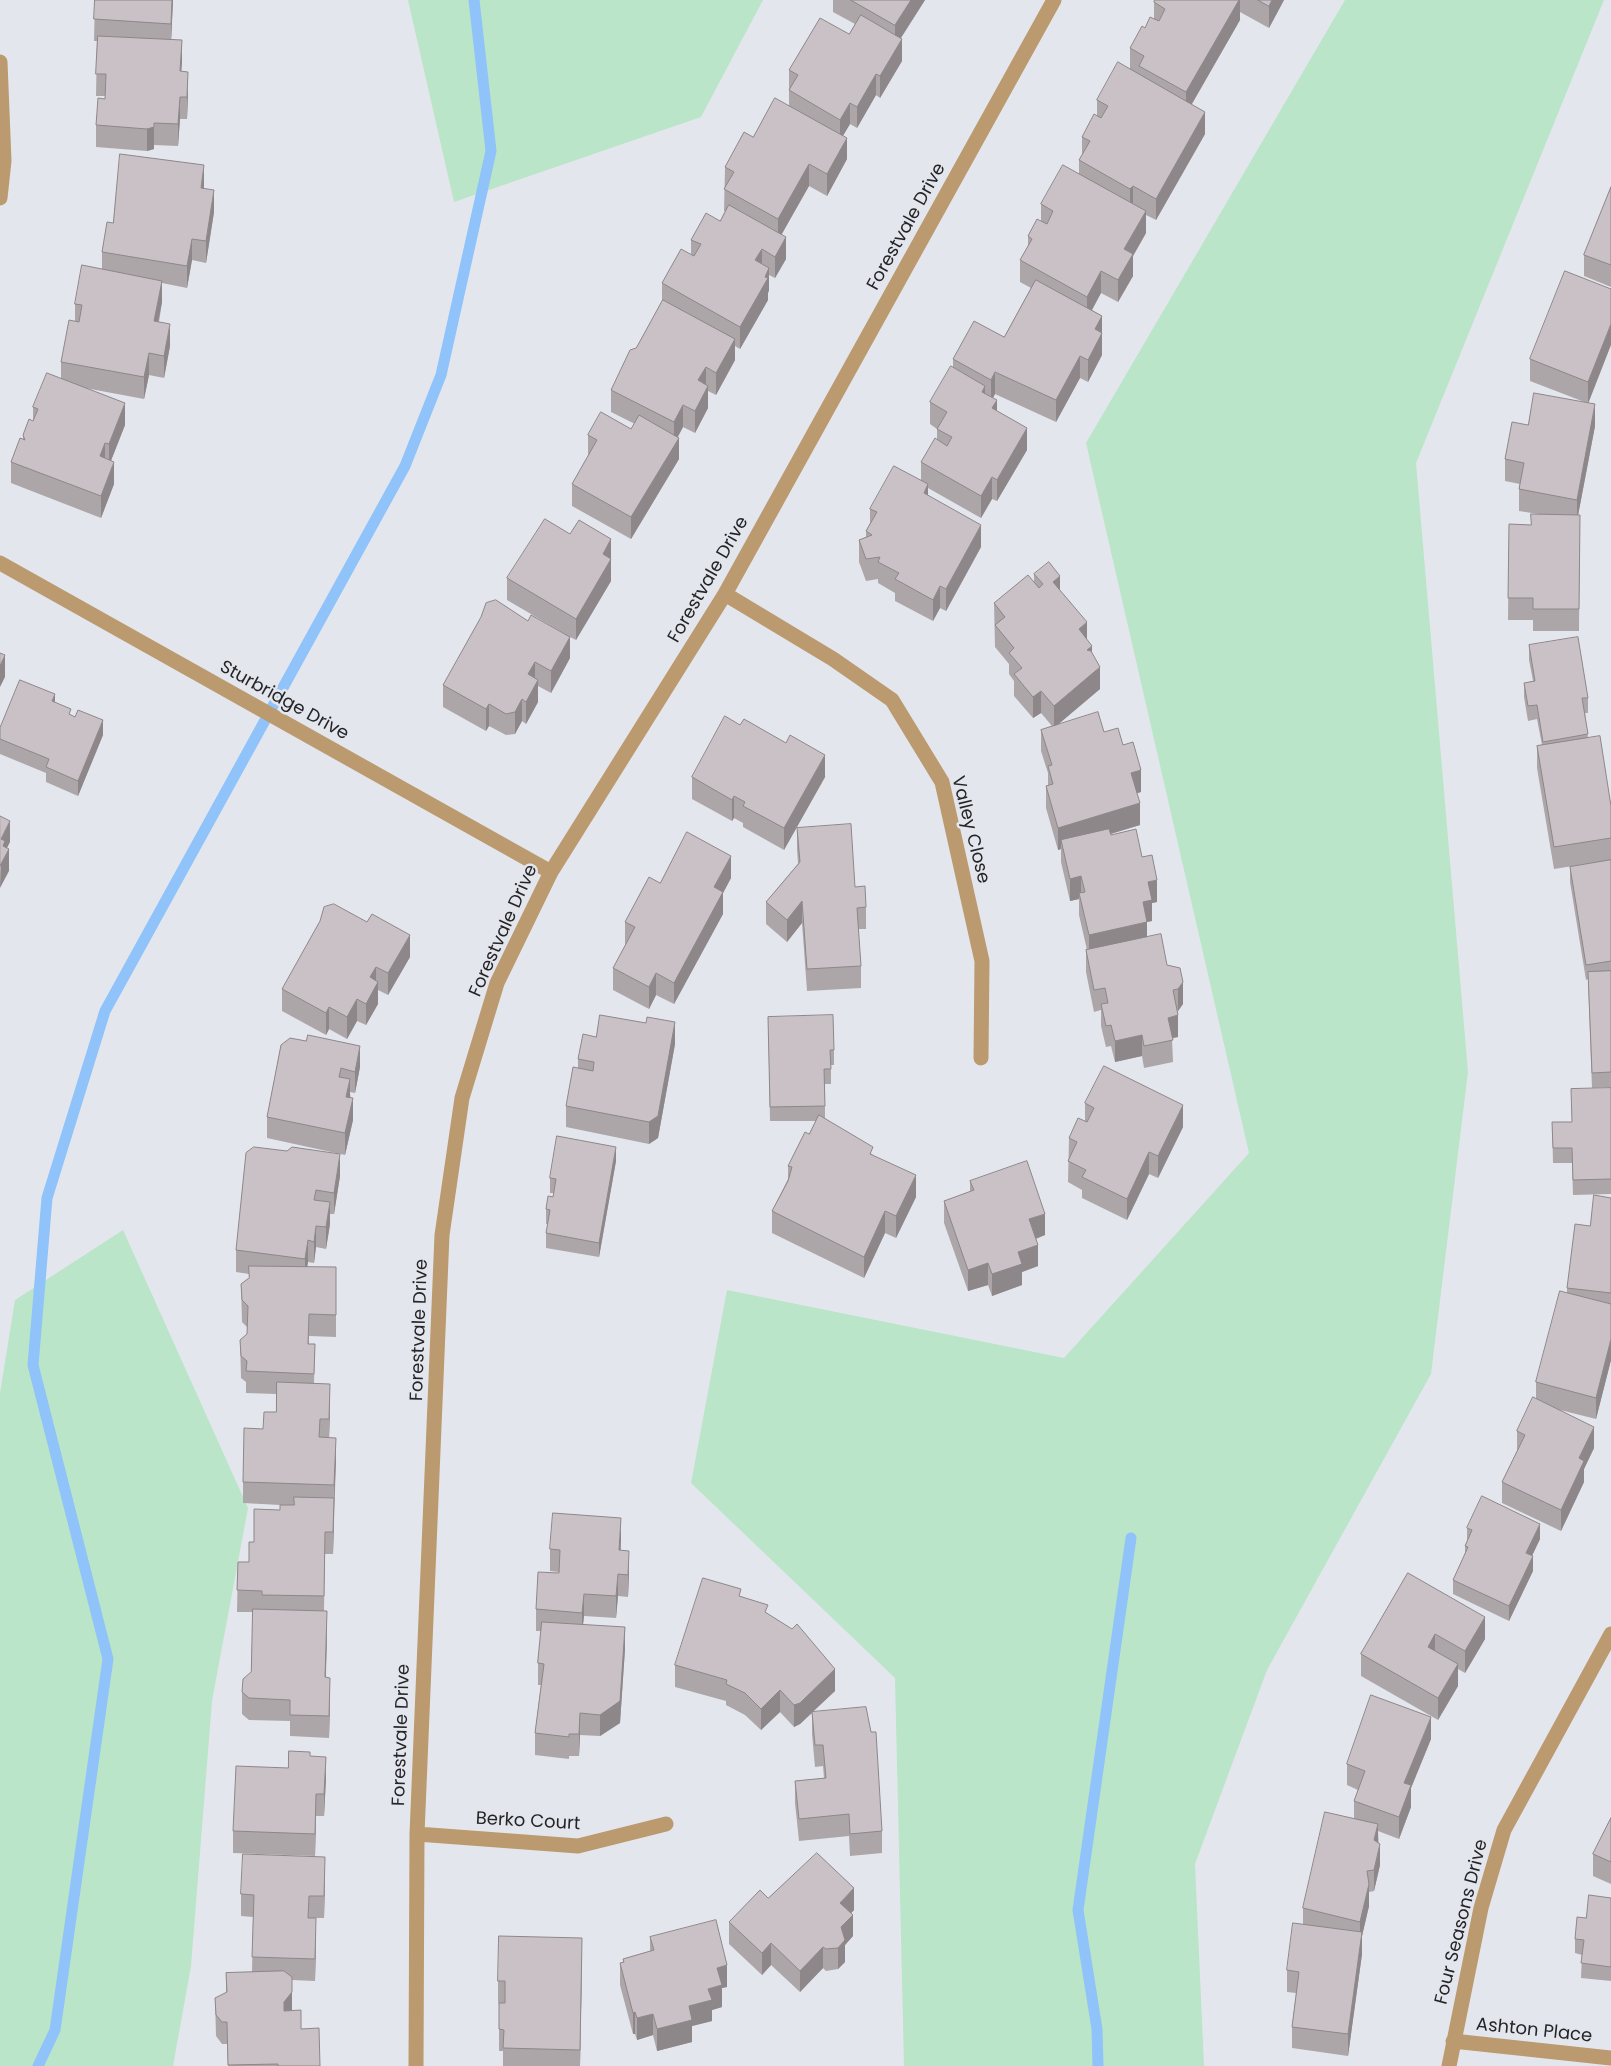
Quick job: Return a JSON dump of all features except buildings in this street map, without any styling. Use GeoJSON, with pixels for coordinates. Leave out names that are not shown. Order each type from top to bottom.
{"type":"FeatureCollection","features":[{"type":"Feature","properties":{"kind":"street","name":"Forestvale Drive"},"geometry":{"type":"LineString","coordinates":[[416,2066],[417,1834],[442,1235],[462,1098],[497,984],[550,872],[725,594],[1054,0]]}},
{"type":"Feature","properties":{"kind":"street"},"geometry":{"type":"LineString","coordinates":[[0,62],[4,161],[0,198]]}},
{"type":"Feature","properties":{"kind":"street","name":"Sturbridge Drive"},"geometry":{"type":"LineString","coordinates":[[0,563],[550,872]]}},
{"type":"Feature","properties":{"kind":"street","name":"Valley Close"},"geometry":{"type":"LineString","coordinates":[[725,594],[832,659],[892,700],[942,782],[982,961],[981,1058]]}},
{"type":"Feature","properties":{"kind":"street","name":"Four Seasons Drive"},"geometry":{"type":"LineString","coordinates":[[1449,2066],[1481,1908],[1504,1830],[1611,1634]]}},
{"type":"Feature","properties":{"kind":"street","name":"Berko Court"},"geometry":{"type":"LineString","coordinates":[[417,1834],[578,1846],[666,1824]]}},
{"type":"Feature","properties":{"kind":"street","name":"Ashton Place"},"geometry":{"type":"LineString","coordinates":[[1453,2041],[1611,2058]]}},
{"type":"Feature","properties":{"kind":"green space"},"geometry":{"type":"Polygon","coordinates":[[[408,0],[763,0],[701,117],[454,202],[408,0]]]}},
{"type":"Feature","properties":{"kind":"green space"},"geometry":{"type":"Polygon","coordinates":[[[1345,0],[1604,0],[1416,463],[1468,1072],[1431,1374],[1267,1670],[1195,1864],[1204,2066],[904,2066],[895,1678],[691,1483],[727,1290],[1064,1358],[1249,1153],[1086,443],[1345,0]]]}},
{"type":"Feature","properties":{"kind":"green space"},"geometry":{"type":"Polygon","coordinates":[[[123,1230],[248,1508],[212,1701],[191,1966],[173,2066],[0,2066],[0,1393],[15,1300],[123,1230]]]}},
{"type":"Feature","properties":{"kind":"waterway"},"geometry":{"type":"LineString","coordinates":[[38,2066],[55,2030],[108,1659],[33,1365],[47,1198],[105,1011],[405,466],[441,375],[491,151],[474,0]]}},
{"type":"Feature","properties":{"kind":"waterway"},"geometry":{"type":"LineString","coordinates":[[1098,2066],[1097,2029],[1078,1910],[1131,1538]]}}]}
